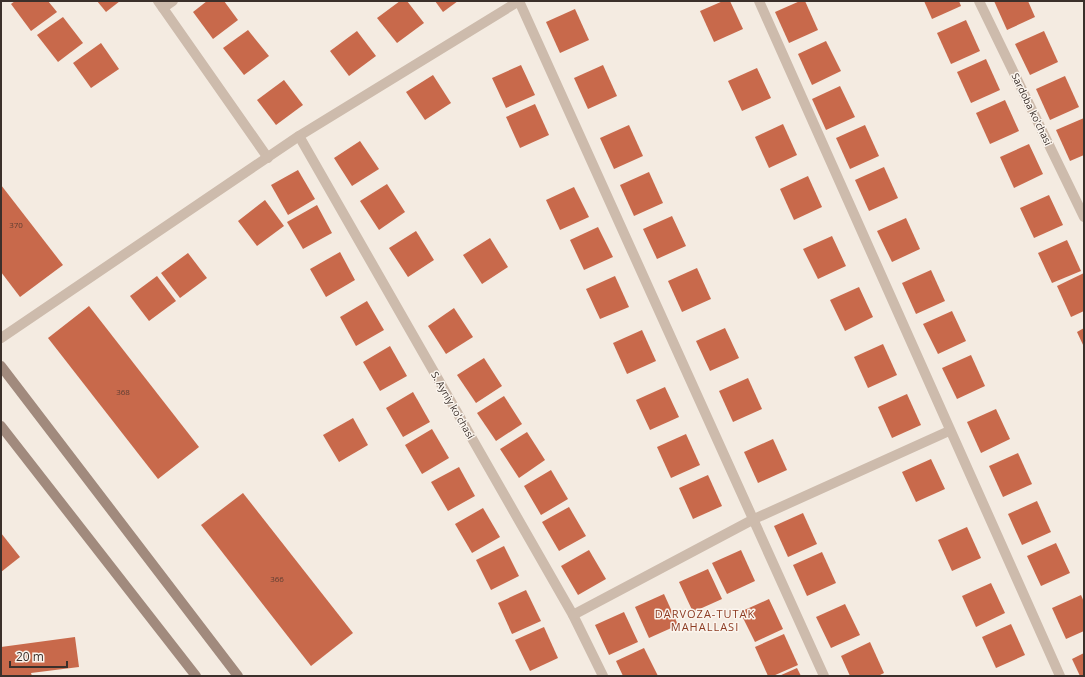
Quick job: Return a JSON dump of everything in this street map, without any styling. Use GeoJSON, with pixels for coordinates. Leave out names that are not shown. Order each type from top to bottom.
{"type":"FeatureCollection","features":[{"type":"Feature","properties":{"kind":"main road"},"geometry":{"type":"LineString","coordinates":[[1,366],[238,676]]}},
{"type":"Feature","properties":{"kind":"main road"},"geometry":{"type":"LineString","coordinates":[[1,426],[196,676]]}},
{"type":"Feature","properties":{"kind":"street"},"geometry":{"type":"LineString","coordinates":[[173,1],[161,4],[268,158]]}},
{"type":"Feature","properties":{"kind":"street"},"geometry":{"type":"LineString","coordinates":[[1,338],[299,136],[519,1],[824,676]]}},
{"type":"Feature","properties":{"kind":"street"},"geometry":{"type":"LineString","coordinates":[[759,1],[949,431],[1060,676]]}},
{"type":"Feature","properties":{"kind":"street","name":"Sardoba ko'chasi"},"geometry":{"type":"LineString","coordinates":[[980,1],[1084,217]]}},
{"type":"Feature","properties":{"kind":"street","name":"S. Ayniy ko'chasi"},"geometry":{"type":"LineString","coordinates":[[299,136],[573,615],[603,676]]}},
{"type":"Feature","properties":{"kind":"street"},"geometry":{"type":"LineString","coordinates":[[573,615],[754,519],[949,431]]}},
{"type":"Feature","properties":{"kind":"building"},"geometry":{"type":"Polygon","coordinates":[[[15,1],[48,1],[57,12],[31,31],[11,4],[15,1]]]}},
{"type":"Feature","properties":{"kind":"building"},"geometry":{"type":"Polygon","coordinates":[[[97,1],[120,1],[106,12],[97,1]]]}},
{"type":"Feature","properties":{"kind":"building"},"geometry":{"type":"Polygon","coordinates":[[[207,1],[224,1],[238,20],[213,39],[193,12],[207,1]]]}},
{"type":"Feature","properties":{"kind":"building"},"geometry":{"type":"Polygon","coordinates":[[[400,1],[407,1],[424,23],[397,43],[377,18],[400,1]]]}},
{"type":"Feature","properties":{"kind":"building"},"geometry":{"type":"Polygon","coordinates":[[[435,1],[458,1],[443,12],[435,1]]]}},
{"type":"Feature","properties":{"kind":"building"},"geometry":{"type":"Polygon","coordinates":[[[723,1],[730,1],[743,29],[714,42],[700,11],[723,1]]]}},
{"type":"Feature","properties":{"kind":"building"},"geometry":{"type":"Polygon","coordinates":[[[800,1],[805,1],[818,30],[789,43],[775,12],[800,1]]]}},
{"type":"Feature","properties":{"kind":"building"},"geometry":{"type":"Polygon","coordinates":[[[924,1],[959,1],[961,6],[932,19],[924,1]]]}},
{"type":"Feature","properties":{"kind":"building"},"geometry":{"type":"Polygon","coordinates":[[[994,1],[1028,1],[1035,17],[1007,30],[994,1]]]}},
{"type":"Feature","properties":{"kind":"building"},"geometry":{"type":"Polygon","coordinates":[[[575,9],[589,40],[560,53],[546,22],[575,9]]]}},
{"type":"Feature","properties":{"kind":"building"},"geometry":{"type":"Polygon","coordinates":[[[63,17],[83,43],[58,62],[37,35],[63,17]]]}},
{"type":"Feature","properties":{"kind":"building"},"geometry":{"type":"Polygon","coordinates":[[[966,20],[980,51],[951,64],[937,33],[966,20]]]}},
{"type":"Feature","properties":{"kind":"building"},"geometry":{"type":"Polygon","coordinates":[[[248,30],[269,56],[244,75],[223,48],[248,30]]]}},
{"type":"Feature","properties":{"kind":"building"},"geometry":{"type":"Polygon","coordinates":[[[357,31],[376,56],[349,76],[330,51],[357,31]]]}},
{"type":"Feature","properties":{"kind":"building"},"geometry":{"type":"Polygon","coordinates":[[[1044,31],[1058,62],[1030,75],[1015,44],[1044,31]]]}},
{"type":"Feature","properties":{"kind":"building"},"geometry":{"type":"Polygon","coordinates":[[[826,41],[841,71],[812,85],[798,54],[826,41]]]}},
{"type":"Feature","properties":{"kind":"building"},"geometry":{"type":"Polygon","coordinates":[[[101,43],[119,69],[91,88],[73,63],[101,43]]]}},
{"type":"Feature","properties":{"kind":"building"},"geometry":{"type":"Polygon","coordinates":[[[986,59],[1000,90],[971,103],[957,72],[986,59]]]}},
{"type":"Feature","properties":{"kind":"building"},"geometry":{"type":"Polygon","coordinates":[[[521,65],[535,95],[506,108],[492,78],[521,65]]]}},
{"type":"Feature","properties":{"kind":"building"},"geometry":{"type":"Polygon","coordinates":[[[603,65],[617,96],[588,109],[574,78],[603,65]]]}},
{"type":"Feature","properties":{"kind":"building"},"geometry":{"type":"Polygon","coordinates":[[[757,68],[771,98],[742,111],[728,81],[757,68]]]}},
{"type":"Feature","properties":{"kind":"building"},"geometry":{"type":"Polygon","coordinates":[[[433,75],[451,103],[425,120],[406,92],[433,75]]]}},
{"type":"Feature","properties":{"kind":"building"},"geometry":{"type":"Polygon","coordinates":[[[1065,76],[1079,107],[1050,120],[1036,89],[1065,76]]]}},
{"type":"Feature","properties":{"kind":"building"},"geometry":{"type":"Polygon","coordinates":[[[284,80],[303,105],[276,125],[257,100],[284,80]]]}},
{"type":"Feature","properties":{"kind":"building"},"geometry":{"type":"Polygon","coordinates":[[[840,86],[855,117],[826,130],[812,99],[840,86]]]}},
{"type":"Feature","properties":{"kind":"building"},"geometry":{"type":"Polygon","coordinates":[[[1005,100],[1019,131],[990,144],[976,113],[1005,100]]]}},
{"type":"Feature","properties":{"kind":"building"},"geometry":{"type":"Polygon","coordinates":[[[535,104],[549,135],[520,148],[506,117],[535,104]]]}},
{"type":"Feature","properties":{"kind":"building"},"geometry":{"type":"Polygon","coordinates":[[[1084,118],[1084,155],[1070,161],[1056,130],[1084,118]]]}},
{"type":"Feature","properties":{"kind":"building"},"geometry":{"type":"Polygon","coordinates":[[[783,124],[797,155],[769,168],[755,137],[783,124]]]}},
{"type":"Feature","properties":{"kind":"building"},"geometry":{"type":"Polygon","coordinates":[[[629,125],[643,156],[614,169],[600,138],[629,125]]]}},
{"type":"Feature","properties":{"kind":"building"},"geometry":{"type":"Polygon","coordinates":[[[865,125],[879,156],[850,169],[836,138],[865,125]]]}},
{"type":"Feature","properties":{"kind":"building"},"geometry":{"type":"Polygon","coordinates":[[[360,141],[379,169],[352,186],[334,158],[360,141]]]}},
{"type":"Feature","properties":{"kind":"building"},"geometry":{"type":"Polygon","coordinates":[[[1029,144],[1043,174],[1014,188],[1000,157],[1029,144]]]}},
{"type":"Feature","properties":{"kind":"building"},"geometry":{"type":"Polygon","coordinates":[[[884,167],[898,198],[869,211],[855,180],[884,167]]]}},
{"type":"Feature","properties":{"kind":"building"},"geometry":{"type":"Polygon","coordinates":[[[298,170],[315,199],[288,215],[271,185],[298,170]]]}},
{"type":"Feature","properties":{"kind":"building"},"geometry":{"type":"Polygon","coordinates":[[[649,172],[663,203],[634,216],[620,185],[649,172]]]}},
{"type":"Feature","properties":{"kind":"building"},"geometry":{"type":"Polygon","coordinates":[[[808,176],[822,207],[794,220],[780,189],[808,176]]]}},
{"type":"Feature","properties":{"kind":"building"},"geometry":{"type":"Polygon","coordinates":[[[387,184],[405,212],[379,230],[360,201],[387,184]]]}},
{"type":"Feature","properties":{"kind":"building"},"geometry":{"type":"Polygon","coordinates":[[[1,185],[63,265],[20,297],[1,272],[1,185]]]}},
{"type":"Feature","properties":{"kind":"building"},"geometry":{"type":"Polygon","coordinates":[[[574,187],[589,217],[560,230],[546,200],[574,187]]]}},
{"type":"Feature","properties":{"kind":"building"},"geometry":{"type":"Polygon","coordinates":[[[1049,195],[1063,225],[1034,238],[1020,208],[1049,195]]]}},
{"type":"Feature","properties":{"kind":"building"},"geometry":{"type":"Polygon","coordinates":[[[265,200],[284,226],[257,246],[238,221],[265,200]]]}},
{"type":"Feature","properties":{"kind":"building"},"geometry":{"type":"Polygon","coordinates":[[[317,205],[332,233],[303,249],[287,222],[317,205]]]}},
{"type":"Feature","properties":{"kind":"building"},"geometry":{"type":"Polygon","coordinates":[[[672,216],[686,246],[657,259],[643,229],[672,216]]]}},
{"type":"Feature","properties":{"kind":"building"},"geometry":{"type":"Polygon","coordinates":[[[906,218],[920,249],[892,262],[877,231],[906,218]]]}},
{"type":"Feature","properties":{"kind":"building"},"geometry":{"type":"Polygon","coordinates":[[[598,227],[613,257],[584,270],[570,240],[598,227]]]}},
{"type":"Feature","properties":{"kind":"building"},"geometry":{"type":"Polygon","coordinates":[[[416,231],[434,260],[408,277],[389,248],[416,231]]]}},
{"type":"Feature","properties":{"kind":"building"},"geometry":{"type":"Polygon","coordinates":[[[832,236],[846,266],[818,279],[803,249],[832,236]]]}},
{"type":"Feature","properties":{"kind":"building"},"geometry":{"type":"Polygon","coordinates":[[[490,238],[508,267],[482,284],[463,255],[490,238]]]}},
{"type":"Feature","properties":{"kind":"building"},"geometry":{"type":"Polygon","coordinates":[[[1067,240],[1081,271],[1052,283],[1038,253],[1067,240]]]}},
{"type":"Feature","properties":{"kind":"building"},"geometry":{"type":"Polygon","coordinates":[[[340,252],[355,280],[326,297],[310,269],[340,252]]]}},
{"type":"Feature","properties":{"kind":"building"},"geometry":{"type":"Polygon","coordinates":[[[188,253],[207,278],[180,298],[161,273],[188,253]]]}},
{"type":"Feature","properties":{"kind":"building"},"geometry":{"type":"Polygon","coordinates":[[[697,268],[711,299],[682,312],[668,281],[697,268]]]}},
{"type":"Feature","properties":{"kind":"building"},"geometry":{"type":"Polygon","coordinates":[[[931,270],[945,301],[916,314],[902,283],[931,270]]]}},
{"type":"Feature","properties":{"kind":"building"},"geometry":{"type":"Polygon","coordinates":[[[1084,273],[1084,311],[1071,317],[1057,286],[1084,273]]]}},
{"type":"Feature","properties":{"kind":"building"},"geometry":{"type":"Polygon","coordinates":[[[157,276],[176,301],[149,321],[130,296],[157,276]]]}},
{"type":"Feature","properties":{"kind":"building"},"geometry":{"type":"Polygon","coordinates":[[[615,276],[629,307],[600,319],[586,289],[615,276]]]}},
{"type":"Feature","properties":{"kind":"building"},"geometry":{"type":"Polygon","coordinates":[[[859,287],[873,317],[845,331],[830,300],[859,287]]]}},
{"type":"Feature","properties":{"kind":"building"},"geometry":{"type":"Polygon","coordinates":[[[367,301],[384,330],[356,346],[340,317],[367,301]]]}},
{"type":"Feature","properties":{"kind":"building"},"geometry":{"type":"Polygon","coordinates":[[[89,306],[199,447],[158,479],[48,338],[89,306]]]}},
{"type":"Feature","properties":{"kind":"building"},"geometry":{"type":"Polygon","coordinates":[[[454,308],[473,337],[446,354],[428,326],[454,308]]]}},
{"type":"Feature","properties":{"kind":"building"},"geometry":{"type":"Polygon","coordinates":[[[952,311],[966,341],[938,354],[923,324],[952,311]]]}},
{"type":"Feature","properties":{"kind":"building"},"geometry":{"type":"Polygon","coordinates":[[[725,328],[739,358],[710,371],[696,341],[725,328]]]}},
{"type":"Feature","properties":{"kind":"building"},"geometry":{"type":"Polygon","coordinates":[[[1084,328],[1084,347],[1077,332],[1084,328]]]}},
{"type":"Feature","properties":{"kind":"building"},"geometry":{"type":"Polygon","coordinates":[[[642,330],[656,361],[627,374],[613,343],[642,330]]]}},
{"type":"Feature","properties":{"kind":"building"},"geometry":{"type":"Polygon","coordinates":[[[883,344],[897,375],[868,388],[854,357],[883,344]]]}},
{"type":"Feature","properties":{"kind":"building"},"geometry":{"type":"Polygon","coordinates":[[[390,346],[407,376],[380,391],[363,362],[390,346]]]}},
{"type":"Feature","properties":{"kind":"building"},"geometry":{"type":"Polygon","coordinates":[[[971,355],[985,386],[957,399],[942,368],[971,355]]]}},
{"type":"Feature","properties":{"kind":"building"},"geometry":{"type":"Polygon","coordinates":[[[484,358],[502,386],[476,403],[457,375],[484,358]]]}},
{"type":"Feature","properties":{"kind":"building"},"geometry":{"type":"Polygon","coordinates":[[[748,378],[762,409],[733,422],[719,391],[748,378]]]}},
{"type":"Feature","properties":{"kind":"building"},"geometry":{"type":"Polygon","coordinates":[[[665,387],[679,417],[650,430],[636,400],[665,387]]]}},
{"type":"Feature","properties":{"kind":"building"},"geometry":{"type":"Polygon","coordinates":[[[413,392],[430,422],[403,437],[386,408],[413,392]]]}},
{"type":"Feature","properties":{"kind":"building"},"geometry":{"type":"Polygon","coordinates":[[[907,394],[921,425],[892,438],[878,407],[907,394]]]}},
{"type":"Feature","properties":{"kind":"building"},"geometry":{"type":"Polygon","coordinates":[[[504,396],[522,424],[496,441],[477,413],[504,396]]]}},
{"type":"Feature","properties":{"kind":"building"},"geometry":{"type":"Polygon","coordinates":[[[996,409],[1010,439],[981,453],[967,422],[996,409]]]}},
{"type":"Feature","properties":{"kind":"building"},"geometry":{"type":"Polygon","coordinates":[[[353,418],[368,445],[339,462],[323,435],[353,418]]]}},
{"type":"Feature","properties":{"kind":"building"},"geometry":{"type":"Polygon","coordinates":[[[432,429],[449,458],[422,474],[405,445],[432,429]]]}},
{"type":"Feature","properties":{"kind":"building"},"geometry":{"type":"Polygon","coordinates":[[[527,432],[545,460],[519,478],[500,449],[527,432]]]}},
{"type":"Feature","properties":{"kind":"building"},"geometry":{"type":"Polygon","coordinates":[[[686,434],[700,465],[671,478],[657,447],[686,434]]]}},
{"type":"Feature","properties":{"kind":"building"},"geometry":{"type":"Polygon","coordinates":[[[773,439],[787,470],[758,483],[744,452],[773,439]]]}},
{"type":"Feature","properties":{"kind":"building"},"geometry":{"type":"Polygon","coordinates":[[[1018,453],[1032,484],[1003,497],[989,466],[1018,453]]]}},
{"type":"Feature","properties":{"kind":"building"},"geometry":{"type":"Polygon","coordinates":[[[931,459],[945,489],[916,502],[902,472],[931,459]]]}},
{"type":"Feature","properties":{"kind":"building"},"geometry":{"type":"Polygon","coordinates":[[[459,467],[475,496],[448,511],[431,482],[459,467]]]}},
{"type":"Feature","properties":{"kind":"building"},"geometry":{"type":"Polygon","coordinates":[[[551,470],[568,499],[541,515],[524,486],[551,470]]]}},
{"type":"Feature","properties":{"kind":"building"},"geometry":{"type":"Polygon","coordinates":[[[708,475],[722,506],[693,519],[679,488],[708,475]]]}},
{"type":"Feature","properties":{"kind":"building"},"geometry":{"type":"Polygon","coordinates":[[[243,493],[353,633],[311,666],[201,525],[243,493]]]}},
{"type":"Feature","properties":{"kind":"building"},"geometry":{"type":"Polygon","coordinates":[[[1037,501],[1051,532],[1022,545],[1008,514],[1037,501]]]}},
{"type":"Feature","properties":{"kind":"building"},"geometry":{"type":"Polygon","coordinates":[[[569,507],[586,536],[559,551],[542,522],[569,507]]]}},
{"type":"Feature","properties":{"kind":"building"},"geometry":{"type":"Polygon","coordinates":[[[483,508],[500,537],[472,553],[455,524],[483,508]]]}},
{"type":"Feature","properties":{"kind":"building"},"geometry":{"type":"Polygon","coordinates":[[[803,513],[817,544],[788,557],[774,526],[803,513]]]}},
{"type":"Feature","properties":{"kind":"building"},"geometry":{"type":"Polygon","coordinates":[[[967,527],[981,558],[952,571],[938,540],[967,527]]]}},
{"type":"Feature","properties":{"kind":"building"},"geometry":{"type":"Polygon","coordinates":[[[1,533],[20,557],[1,572],[1,533]]]}},
{"type":"Feature","properties":{"kind":"building"},"geometry":{"type":"Polygon","coordinates":[[[1056,543],[1070,573],[1041,586],[1027,556],[1056,543]]]}},
{"type":"Feature","properties":{"kind":"building"},"geometry":{"type":"Polygon","coordinates":[[[504,546],[519,576],[491,590],[476,560],[504,546]]]}},
{"type":"Feature","properties":{"kind":"building"},"geometry":{"type":"Polygon","coordinates":[[[589,550],[606,579],[578,595],[561,566],[589,550]]]}},
{"type":"Feature","properties":{"kind":"building"},"geometry":{"type":"Polygon","coordinates":[[[741,550],[755,581],[727,594],[712,563],[741,550]]]}},
{"type":"Feature","properties":{"kind":"building"},"geometry":{"type":"Polygon","coordinates":[[[822,552],[836,583],[807,596],[793,565],[822,552]]]}},
{"type":"Feature","properties":{"kind":"building"},"geometry":{"type":"Polygon","coordinates":[[[708,569],[722,599],[693,612],[679,582],[708,569]]]}},
{"type":"Feature","properties":{"kind":"building"},"geometry":{"type":"Polygon","coordinates":[[[991,583],[1005,613],[976,627],[962,596],[991,583]]]}},
{"type":"Feature","properties":{"kind":"building"},"geometry":{"type":"Polygon","coordinates":[[[526,590],[541,621],[512,634],[498,603],[526,590]]]}},
{"type":"Feature","properties":{"kind":"building"},"geometry":{"type":"Polygon","coordinates":[[[664,594],[678,625],[649,638],[635,607],[664,594]]]}},
{"type":"Feature","properties":{"kind":"building"},"geometry":{"type":"Polygon","coordinates":[[[1081,595],[1084,602],[1084,631],[1066,639],[1052,608],[1081,595]]]}},
{"type":"Feature","properties":{"kind":"building"},"geometry":{"type":"Polygon","coordinates":[[[769,599],[783,629],[755,642],[740,612],[769,599]]]}},
{"type":"Feature","properties":{"kind":"building"},"geometry":{"type":"Polygon","coordinates":[[[845,604],[860,635],[831,648],[816,617],[845,604]]]}},
{"type":"Feature","properties":{"kind":"building"},"geometry":{"type":"Polygon","coordinates":[[[624,612],[638,642],[609,655],[595,625],[624,612]]]}},
{"type":"Feature","properties":{"kind":"building"},"geometry":{"type":"Polygon","coordinates":[[[1011,624],[1025,655],[996,668],[982,637],[1011,624]]]}},
{"type":"Feature","properties":{"kind":"building"},"geometry":{"type":"Polygon","coordinates":[[[544,627],[558,658],[530,671],[515,640],[544,627]]]}},
{"type":"Feature","properties":{"kind":"building"},"geometry":{"type":"Polygon","coordinates":[[[784,634],[798,665],[773,676],[768,676],[755,647],[784,634]]]}},
{"type":"Feature","properties":{"kind":"building"},"geometry":{"type":"Polygon","coordinates":[[[75,637],[79,667],[31,673],[32,676],[1,676],[1,647],[75,637]]]}},
{"type":"Feature","properties":{"kind":"building"},"geometry":{"type":"Polygon","coordinates":[[[870,642],[884,673],[878,676],[850,676],[841,656],[870,642]]]}},
{"type":"Feature","properties":{"kind":"building"},"geometry":{"type":"Polygon","coordinates":[[[644,648],[658,676],[623,676],[616,661],[644,648]]]}},
{"type":"Feature","properties":{"kind":"building"},"geometry":{"type":"Polygon","coordinates":[[[1084,653],[1084,676],[1080,676],[1072,659],[1084,653]]]}},
{"type":"Feature","properties":{"kind":"building"},"geometry":{"type":"Polygon","coordinates":[[[797,668],[801,676],[779,676],[797,668]]]}},
{"type":"Feature","properties":{"kind":"district","name":"DARVOZA-TUTAK MAHALLASI"},"geometry":{"type":"Point","coordinates":[705,620]}}]}
